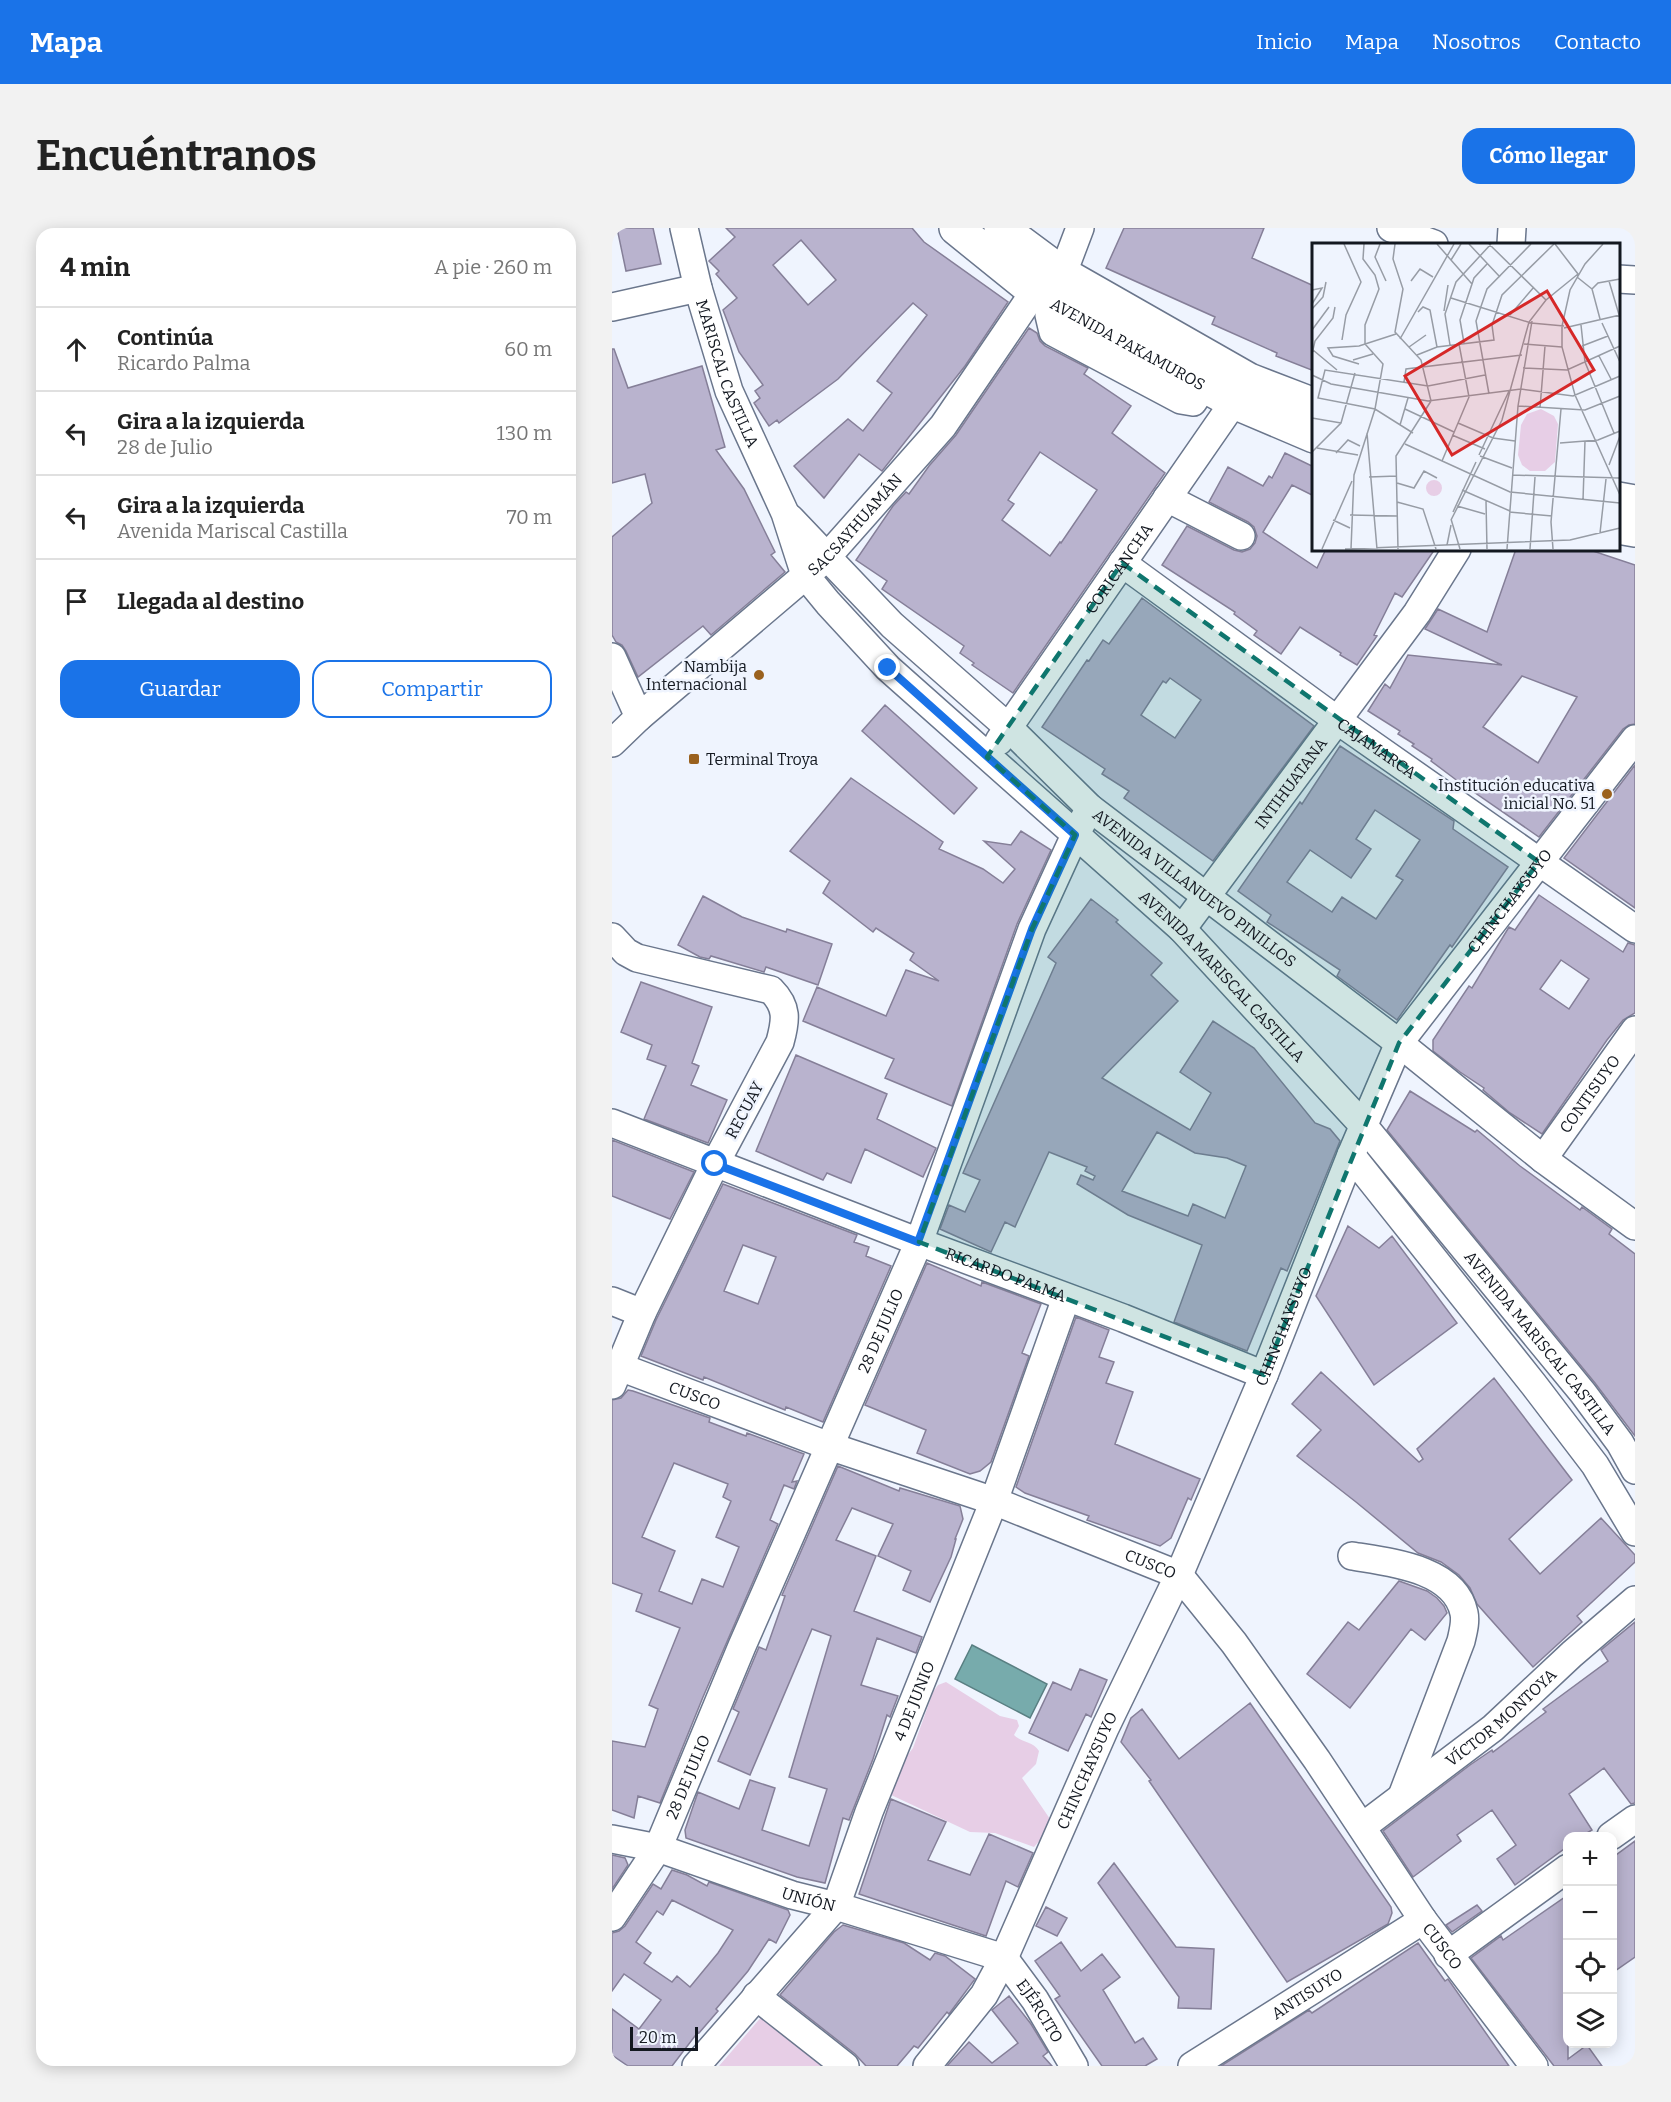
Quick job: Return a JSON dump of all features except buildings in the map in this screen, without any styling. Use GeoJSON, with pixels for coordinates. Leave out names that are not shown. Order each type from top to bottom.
{"type":"FeatureCollection","features":[{"type":"Feature","properties":{"kind":"highway","name":"AVENIDA PAKAMUROS"},"geometry":{"type":"LineString","coordinates":[[957,228],[1242,391],[1312,435]]}},
{"type":"Feature","properties":{"kind":"highway","name":"AVENIDA PAKAMUROS"},"geometry":{"type":"LineString","coordinates":[[1001,228],[1050,283]]}},
{"type":"Feature","properties":{"kind":"highway","name":"AVENIDA PAKAMUROS"},"geometry":{"type":"LineString","coordinates":[[1242,391],[1312,405]]}},
{"type":"Feature","properties":{"kind":"highway"},"geometry":{"type":"LineString","coordinates":[[1620,499],[1635,502]]}},
{"type":"Feature","properties":{"kind":"highway"},"geometry":{"type":"LineString","coordinates":[[1620,527],[1635,530]]}},
{"type":"Feature","properties":{"kind":"street","name":"MARISCAL CASTILLA"},"geometry":{"type":"LineString","coordinates":[[684,228],[698,288],[729,391],[785,513]]}},
{"type":"Feature","properties":{"kind":"street","name":"SACSAYHUAMÁN"},"geometry":{"type":"LineString","coordinates":[[612,743],[639,717],[826,558],[943,426],[1050,283],[1080,228]]}},
{"type":"Feature","properties":{"kind":"street"},"geometry":{"type":"LineString","coordinates":[[1391,228],[1431,243]]}},
{"type":"Feature","properties":{"kind":"street"},"geometry":{"type":"LineString","coordinates":[[1510,243],[1512,228]]}},
{"type":"Feature","properties":{"kind":"street"},"geometry":{"type":"LineString","coordinates":[[1620,279],[1635,280]]}},
{"type":"Feature","properties":{"kind":"street"},"geometry":{"type":"LineString","coordinates":[[1050,283],[1049,315],[1053,332],[1180,400],[1193,402],[1212,374]]}},
{"type":"Feature","properties":{"kind":"street"},"geometry":{"type":"LineString","coordinates":[[612,307],[698,288]]}},
{"type":"Feature","properties":{"kind":"street","name":"CORICANCHA"},"geometry":{"type":"LineString","coordinates":[[987,757],[1242,391]]}},
{"type":"Feature","properties":{"kind":"street"},"geometry":{"type":"LineString","coordinates":[[1167,498],[1241,536]]}},
{"type":"Feature","properties":{"kind":"street","name":"AVENIDA VILLANUEVO PINILLOS"},"geometry":{"type":"LineString","coordinates":[[785,513],[892,625],[1008,728],[1090,808],[1399,1043],[1543,1159],[1635,1226]]}},
{"type":"Feature","properties":{"kind":"street","name":"AVENIDA MARISCAL CASTILLA"},"geometry":{"type":"LineString","coordinates":[[785,513],[805,575],[828,603],[888,668],[1182,929],[1363,1125],[1583,1393],[1620,1443],[1635,1470]]}},
{"type":"Feature","properties":{"kind":"street","name":"INTIHUATANA"},"geometry":{"type":"LineString","coordinates":[[1182,929],[1417,613],[1456,550]]}},
{"type":"Feature","properties":{"kind":"street","name":"CAJAMARCA"},"geometry":{"type":"LineString","coordinates":[[1122,563],[1337,720],[1635,930]]}},
{"type":"Feature","properties":{"kind":"street"},"geometry":{"type":"LineString","coordinates":[[612,657],[639,717]]}},
{"type":"Feature","properties":{"kind":"street","name":"CHINCHAYSUYO"},"geometry":{"type":"LineString","coordinates":[[927,2066],[979,2002],[1004,1958],[1105,1728],[1179,1575],[1264,1375],[1363,1125],[1399,1043],[1635,739]]}},
{"type":"Feature","properties":{"kind":"street","name":"28 DE JULIO"},"geometry":{"type":"LineString","coordinates":[[612,1917],[658,1848],[742,1646],[918,1242],[1032,929],[1075,835],[1090,808]]}},
{"type":"Feature","properties":{"kind":"street","name":"RECUAY"},"geometry":{"type":"LineString","coordinates":[[612,937],[626,952],[637,958],[771,990],[781,1000],[785,1024],[780,1042],[715,1164],[642,1313],[616,1376]]}},
{"type":"Feature","properties":{"kind":"street","name":"CONTISUYO"},"geometry":{"type":"LineString","coordinates":[[1543,1159],[1635,1030]]}},
{"type":"Feature","properties":{"kind":"street","name":"RICARDO PALMA"},"geometry":{"type":"LineString","coordinates":[[612,1123],[918,1242],[1123,1318],[1264,1375]]}},
{"type":"Feature","properties":{"kind":"street","name":"AVENIDA MARISCAL CASTILLA"},"geometry":{"type":"LineString","coordinates":[[1351,1155],[1595,1465],[1635,1532]]}},
{"type":"Feature","properties":{"kind":"street","name":"4 DE JUNIO"},"geometry":{"type":"LineString","coordinates":[[696,2066],[836,1906],[869,1812],[994,1501],[1066,1298]]}},
{"type":"Feature","properties":{"kind":"street"},"geometry":{"type":"LineString","coordinates":[[612,1301],[642,1313]]}},
{"type":"Feature","properties":{"kind":"street","name":"CUSCO"},"geometry":{"type":"LineString","coordinates":[[616,1376],[994,1501],[1179,1575],[1234,1643],[1317,1760],[1423,1920],[1534,2066]]}},
{"type":"Feature","properties":{"kind":"street"},"geometry":{"type":"LineString","coordinates":[[1352,1556],[1406,1566],[1440,1580],[1454,1592],[1464,1613],[1465,1624],[1461,1641],[1402,1796]]}},
{"type":"Feature","properties":{"kind":"street","name":"VÍCTOR MONTOYA"},"geometry":{"type":"LineString","coordinates":[[1362,1827],[1493,1728],[1572,1654],[1635,1600]]}},
{"type":"Feature","properties":{"kind":"street"},"geometry":{"type":"LineString","coordinates":[[1617,1832],[1635,1819]]}},
{"type":"Feature","properties":{"kind":"street","name":"UNIÓN"},"geometry":{"type":"LineString","coordinates":[[612,1839],[658,1848],[792,1895],[836,1906],[1004,1958]]}},
{"type":"Feature","properties":{"kind":"street"},"geometry":{"type":"LineString","coordinates":[[1448,1955],[1563,1872]]}},
{"type":"Feature","properties":{"kind":"street","name":"ANTISUYO"},"geometry":{"type":"LineString","coordinates":[[1192,2066],[1423,1920]]}},
{"type":"Feature","properties":{"kind":"street","name":"EJÉRCITO"},"geometry":{"type":"LineString","coordinates":[[1004,1958],[1035,2000],[1074,2066]]}},
{"type":"Feature","properties":{"kind":"street"},"geometry":{"type":"LineString","coordinates":[[756,1996],[845,2066]]}},
{"type":"Feature","properties":{"kind":"highlighted area"},"geometry":{"type":"Polygon","coordinates":[[[1122,563],[1539,862],[1399,1043],[1264,1375],[919,1242],[1032,929],[1075,835],[987,757],[1122,563]]]}},
{"type":"Feature","properties":{"kind":"shaded area"},"geometry":{"type":"Polygon","coordinates":[[[972,1645],[1047,1684],[1030,1718],[955,1679],[972,1645]]]}},
{"type":"Feature","properties":{"kind":"shaded area"},"geometry":{"type":"Polygon","coordinates":[[[946,1682],[1000,1716],[1017,1720],[1019,1726],[1014,1735],[1034,1745],[1039,1751],[1036,1764],[1022,1778],[1050,1819],[1047,1832],[1034,1847],[995,1833],[970,1832],[889,1794],[897,1769],[913,1748],[933,1692],[938,1685],[946,1682]]]}},
{"type":"Feature","properties":{"kind":"shaded area"},"geometry":{"type":"Polygon","coordinates":[[[763,2015],[822,2066],[719,2066],[763,2015]]]}},
{"type":"Feature","properties":{"kind":"place","name":"Nambija Internacional"},"geometry":{"type":"Point","coordinates":[759,675]}},
{"type":"Feature","properties":{"kind":"place","name":"Terminal Troya"},"geometry":{"type":"Point","coordinates":[694,759]}},
{"type":"Feature","properties":{"kind":"place","name":"Institución educativa inicial No. 51"},"geometry":{"type":"Point","coordinates":[1607,794]}},
{"type":"Feature","properties":{"kind":"route"},"geometry":{"type":"LineString","coordinates":[[715,1164],[918,1242],[1032,929],[1075,835],[888,668]]}}]}
